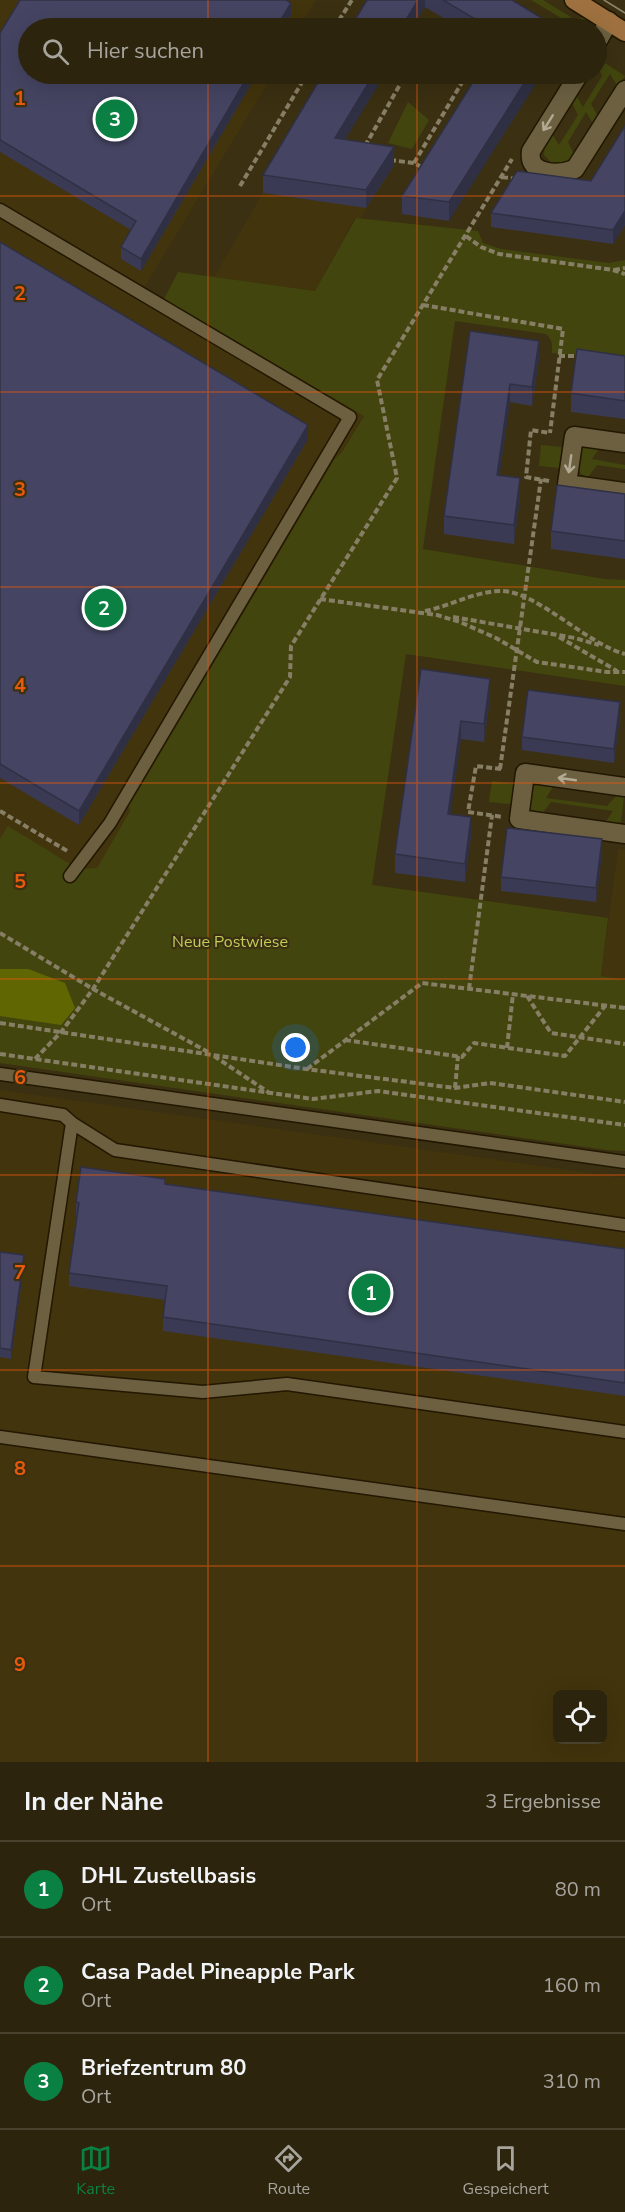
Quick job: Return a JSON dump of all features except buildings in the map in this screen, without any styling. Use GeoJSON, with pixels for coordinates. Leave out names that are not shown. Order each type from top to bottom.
{"type":"FeatureCollection","features":[{"type":"Feature","properties":{"kind":"main road"},"geometry":{"type":"LineString","coordinates":[[574,0],[604,18]]}},
{"type":"Feature","properties":{"kind":"main road"},"geometry":{"type":"LineString","coordinates":[[609,21],[625,32]]}},
{"type":"Feature","properties":{"kind":"street"},"geometry":{"type":"LineString","coordinates":[[607,25],[609,21]]}},
{"type":"Feature","properties":{"kind":"street"},"geometry":{"type":"LineString","coordinates":[[573,84],[531,151],[530,159],[533,166],[540,170],[563,174],[575,169],[625,90]]}},
{"type":"Feature","properties":{"kind":"street"},"geometry":{"type":"LineString","coordinates":[[625,443],[574,436],[567,484],[625,492]]}},
{"type":"Feature","properties":{"kind":"street"},"geometry":{"type":"LineString","coordinates":[[625,787],[525,773],[519,819],[625,834]]}},
{"type":"Feature","properties":{"kind":"lane"},"geometry":{"type":"LineString","coordinates":[[0,210],[350,417],[110,823],[70,876]]}},
{"type":"Feature","properties":{"kind":"lane"},"geometry":{"type":"LineString","coordinates":[[0,1074],[625,1162]]}},
{"type":"Feature","properties":{"kind":"lane"},"geometry":{"type":"LineString","coordinates":[[0,1105],[63,1115],[115,1150],[625,1226]]}},
{"type":"Feature","properties":{"kind":"lane"},"geometry":{"type":"LineString","coordinates":[[72,1123],[34,1377],[203,1392],[287,1384],[625,1432]]}},
{"type":"Feature","properties":{"kind":"lane"},"geometry":{"type":"LineString","coordinates":[[0,1437],[625,1524]]}},
{"type":"Feature","properties":{"kind":"path"},"geometry":{"type":"LineString","coordinates":[[340,18],[352,0]]}},
{"type":"Feature","properties":{"kind":"path"},"geometry":{"type":"LineString","coordinates":[[240,186],[301,84]]}},
{"type":"Feature","properties":{"kind":"path"},"geometry":{"type":"LineString","coordinates":[[359,156],[400,84]]}},
{"type":"Feature","properties":{"kind":"path"},"geometry":{"type":"LineString","coordinates":[[414,163],[461,84]]}},
{"type":"Feature","properties":{"kind":"path"},"geometry":{"type":"LineString","coordinates":[[381,159],[414,163],[430,171]]}},
{"type":"Feature","properties":{"kind":"path"},"geometry":{"type":"LineString","coordinates":[[35,1059],[62,1031],[93,989],[290,677],[291,646],[397,478],[377,380],[466,236],[481,247],[499,254],[613,270],[625,274]]}},
{"type":"Feature","properties":{"kind":"path"},"geometry":{"type":"LineString","coordinates":[[613,270],[625,268]]}},
{"type":"Feature","properties":{"kind":"path"},"geometry":{"type":"LineString","coordinates":[[423,305],[563,329],[549,433]]}},
{"type":"Feature","properties":{"kind":"path"},"geometry":{"type":"LineString","coordinates":[[559,356],[581,357]]}},
{"type":"Feature","properties":{"kind":"path"},"geometry":{"type":"LineString","coordinates":[[567,484],[526,477],[531,430],[574,436]]}},
{"type":"Feature","properties":{"kind":"path"},"geometry":{"type":"LineString","coordinates":[[500,769],[541,479]]}},
{"type":"Feature","properties":{"kind":"path"},"geometry":{"type":"LineString","coordinates":[[421,612],[487,593],[510,592],[524,598],[602,646]]}},
{"type":"Feature","properties":{"kind":"path"},"geometry":{"type":"LineString","coordinates":[[320,599],[520,628],[602,646],[625,654]]}},
{"type":"Feature","properties":{"kind":"path"},"geometry":{"type":"LineString","coordinates":[[437,615],[460,622],[496,638],[537,662],[576,669],[625,672]]}},
{"type":"Feature","properties":{"kind":"path"},"geometry":{"type":"LineString","coordinates":[[556,635],[618,672]]}},
{"type":"Feature","properties":{"kind":"path"},"geometry":{"type":"LineString","coordinates":[[519,819],[468,812],[476,766],[525,773]]}},
{"type":"Feature","properties":{"kind":"path"},"geometry":{"type":"LineString","coordinates":[[0,811],[82,860]]}},
{"type":"Feature","properties":{"kind":"path"},"geometry":{"type":"LineString","coordinates":[[469,989],[492,815]]}},
{"type":"Feature","properties":{"kind":"path"},"geometry":{"type":"LineString","coordinates":[[0,933],[93,989],[211,1054],[271,1094]]}},
{"type":"Feature","properties":{"kind":"path"},"geometry":{"type":"LineString","coordinates":[[306,1069],[422,983],[624,1009]]}},
{"type":"Feature","properties":{"kind":"path"},"geometry":{"type":"LineString","coordinates":[[507,1048],[513,994]]}},
{"type":"Feature","properties":{"kind":"path"},"geometry":{"type":"LineString","coordinates":[[526,996],[551,1033],[625,1044]]}},
{"type":"Feature","properties":{"kind":"path"},"geometry":{"type":"LineString","coordinates":[[345,1040],[462,1057],[474,1042],[565,1056],[605,1006]]}},
{"type":"Feature","properties":{"kind":"path"},"geometry":{"type":"LineString","coordinates":[[0,1023],[306,1069],[455,1088],[490,1083],[625,1102]]}},
{"type":"Feature","properties":{"kind":"path"},"geometry":{"type":"LineString","coordinates":[[0,1054],[313,1099],[378,1091],[625,1125]]}},
{"type":"Feature","properties":{"kind":"path"},"geometry":{"type":"LineString","coordinates":[[455,1088],[458,1056]]}},
{"type":"Feature","properties":{"kind":"shaded area"},"geometry":{"type":"Polygon","coordinates":[[[0,0],[316,0],[305,18],[18,18],[18,84],[267,84],[144,288],[364,415],[233,633],[92,877],[0,995],[0,0]]]}},
{"type":"Feature","properties":{"kind":"shaded area"},"geometry":{"type":"Polygon","coordinates":[[[335,156],[394,165],[361,218],[355,218],[315,291],[214,277],[263,193],[310,200],[335,156]]]}},
{"type":"Feature","properties":{"kind":"shaded area"},"geometry":{"type":"Polygon","coordinates":[[[618,849],[625,850],[625,980],[601,976],[618,849]]]}},
{"type":"Feature","properties":{"kind":"shaded area"},"geometry":{"type":"Polygon","coordinates":[[[0,969],[28,969],[65,983],[75,1008],[61,1025],[0,1016],[0,969]]]}},
{"type":"Feature","properties":{"kind":"shaded area"},"geometry":{"type":"Polygon","coordinates":[[[0,1090],[625,1178],[625,1762],[0,1762],[0,1090]]]}},
{"type":"Feature","properties":{"kind":"green space"},"geometry":{"type":"Polygon","coordinates":[[[531,0],[543,0],[572,18],[561,18],[531,0]]]}},
{"type":"Feature","properties":{"kind":"green space"},"geometry":{"type":"Polygon","coordinates":[[[607,64],[625,76],[618,87],[610,74],[607,79],[607,64]]]}},
{"type":"Feature","properties":{"kind":"green space"},"geometry":{"type":"Polygon","coordinates":[[[597,84],[604,84],[591,104],[599,118],[594,125],[586,112],[568,142],[575,156],[572,163],[554,165],[544,155],[545,142],[551,132],[559,145],[578,115],[571,101],[575,93],[583,107],[597,84]]]}},
{"type":"Feature","properties":{"kind":"green space"},"geometry":{"type":"Polygon","coordinates":[[[408,102],[429,120],[412,149],[388,143],[408,102]]]}},
{"type":"Feature","properties":{"kind":"green space","name":"Neue Postwiese"},"geometry":{"type":"Polygon","coordinates":[[[356,218],[478,231],[483,243],[501,249],[609,263],[625,260],[625,360],[552,353],[551,341],[546,334],[455,321],[423,549],[604,579],[625,580],[625,686],[406,654],[372,885],[608,918],[601,976],[625,980],[625,1151],[0,1063],[0,839],[8,826],[78,869],[97,868],[130,811],[129,806],[334,460],[342,452],[364,416],[164,299],[178,272],[315,291],[356,218]]]}},
{"type":"Feature","properties":{"kind":"green space"},"geometry":{"type":"Polygon","coordinates":[[[541,445],[562,447],[560,468],[539,466],[541,445]]]}},
{"type":"Feature","properties":{"kind":"green space"},"geometry":{"type":"Polygon","coordinates":[[[585,446],[600,447],[592,459],[625,465],[625,469],[597,465],[588,477],[581,474],[577,469],[581,449],[585,446]]]}},
{"type":"Feature","properties":{"kind":"green space"},"geometry":{"type":"Polygon","coordinates":[[[492,781],[514,784],[511,804],[489,802],[492,781]]]}},
{"type":"Feature","properties":{"kind":"green space"},"geometry":{"type":"Polygon","coordinates":[[[538,783],[555,784],[546,798],[607,806],[618,794],[624,797],[621,822],[614,825],[604,824],[613,811],[551,802],[541,815],[534,814],[527,805],[529,791],[538,783]]]}},
{"type":"Feature","properties":{"kind":"tram line"},"geometry":{"type":"LineString","coordinates":[[604,0],[625,13]]}},
{"type":"Feature","properties":{"kind":"place","name":"Briefzentrum 80"},"geometry":{"type":"Point","coordinates":[115,119]}},
{"type":"Feature","properties":{"kind":"place","name":"Casa Padel Pineapple Park"},"geometry":{"type":"Point","coordinates":[104,608]}},
{"type":"Feature","properties":{"kind":"place","name":"DHL Zustellbasis"},"geometry":{"type":"Point","coordinates":[371,1293]}}]}
